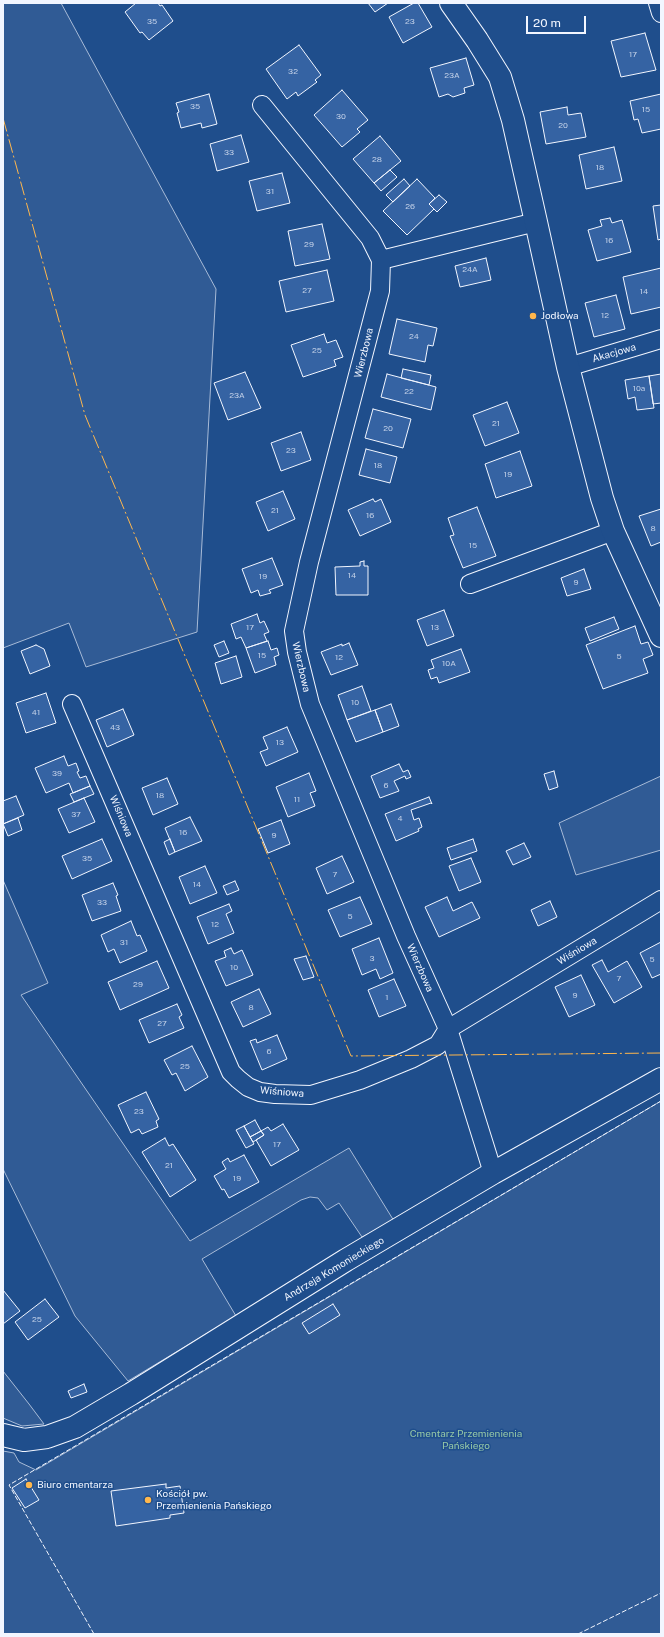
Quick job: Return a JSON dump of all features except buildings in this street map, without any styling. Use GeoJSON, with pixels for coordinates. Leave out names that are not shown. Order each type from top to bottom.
{"type":"FeatureCollection","features":[{"type":"Feature","properties":{"kind":"street"},"geometry":{"type":"LineString","coordinates":[[451,3],[477,40],[500,78],[512,120],[568,367],[602,498],[613,531],[661,636]]}},
{"type":"Feature","properties":{"kind":"street"},"geometry":{"type":"LineString","coordinates":[[658,3],[661,13]]}},
{"type":"Feature","properties":{"kind":"street","name":"Wierzbowa"},"geometry":{"type":"LineString","coordinates":[[262,105],[370,238],[381,260],[380,291],[309,562],[294,631],[297,652],[310,704],[406,936],[448,1029],[493,1174]]}},
{"type":"Feature","properties":{"kind":"street"},"geometry":{"type":"LineString","coordinates":[[381,260],[536,222]]}},
{"type":"Feature","properties":{"kind":"street","name":"Akacjowa"},"geometry":{"type":"LineString","coordinates":[[568,367],[661,339]]}},
{"type":"Feature","properties":{"kind":"street"},"geometry":{"type":"LineString","coordinates":[[470,584],[613,531]]}},
{"type":"Feature","properties":{"kind":"street","name":"Wiśniowa"},"geometry":{"type":"LineString","coordinates":[[72,704],[225,1058],[238,1080],[248,1088],[260,1092],[311,1094],[360,1080],[411,1059],[438,1045],[448,1029],[661,900]]}},
{"type":"Feature","properties":{"kind":"street","name":"Andrzeja Komonieckiego"},"geometry":{"type":"LineString","coordinates":[[3,1435],[24,1440],[47,1437],[75,1427],[131,1394],[346,1260],[493,1174],[661,1079]]}},
{"type":"Feature","properties":{"kind":"green space"},"geometry":{"type":"Polygon","coordinates":[[[3,3],[61,3],[216,289],[197,632],[86,667],[69,623],[3,648],[3,3]]]}},
{"type":"Feature","properties":{"kind":"green space"},"geometry":{"type":"Polygon","coordinates":[[[661,776],[661,850],[576,875],[559,823],[661,776]]]}},
{"type":"Feature","properties":{"kind":"green space"},"geometry":{"type":"Polygon","coordinates":[[[3,880],[48,983],[21,995],[190,1241],[349,1148],[394,1221],[362,1237],[339,1203],[327,1210],[318,1198],[310,1197],[301,1200],[202,1259],[236,1316],[128,1381],[75,1316],[3,1169],[3,880]]]}},
{"type":"Feature","properties":{"kind":"green space","name":"Cmentarz Przemienienia Pańskiego"},"geometry":{"type":"Polygon","coordinates":[[[661,1101],[661,1634],[3,1634],[3,1451],[14,1453],[19,1462],[36,1470],[661,1101]]]}},
{"type":"Feature","properties":{"kind":"green space"},"geometry":{"type":"Polygon","coordinates":[[[3,1371],[44,1424],[22,1426],[3,1418],[3,1371]]]}},
{"type":"Feature","properties":{"kind":"fence"},"geometry":{"type":"LineString","coordinates":[[94,1634],[9,1485],[661,1101]]}},
{"type":"Feature","properties":{"kind":"fence"},"geometry":{"type":"LineString","coordinates":[[578,1634],[661,1593]]}},
{"type":"Feature","properties":{"kind":"power"},"geometry":{"type":"LineString","coordinates":[[3,118],[85,415],[351,1056],[661,1053]]}},
{"type":"Feature","properties":{"kind":"place","name":"Jodłowa"},"geometry":{"type":"Point","coordinates":[533,316]}},
{"type":"Feature","properties":{"kind":"place","name":"Biuro cmentarza"},"geometry":{"type":"Point","coordinates":[29,1485]}},
{"type":"Feature","properties":{"kind":"place","name":"Kościół pw. Przemienienia Pańskiego"},"geometry":{"type":"Point","coordinates":[148,1500]}}]}
